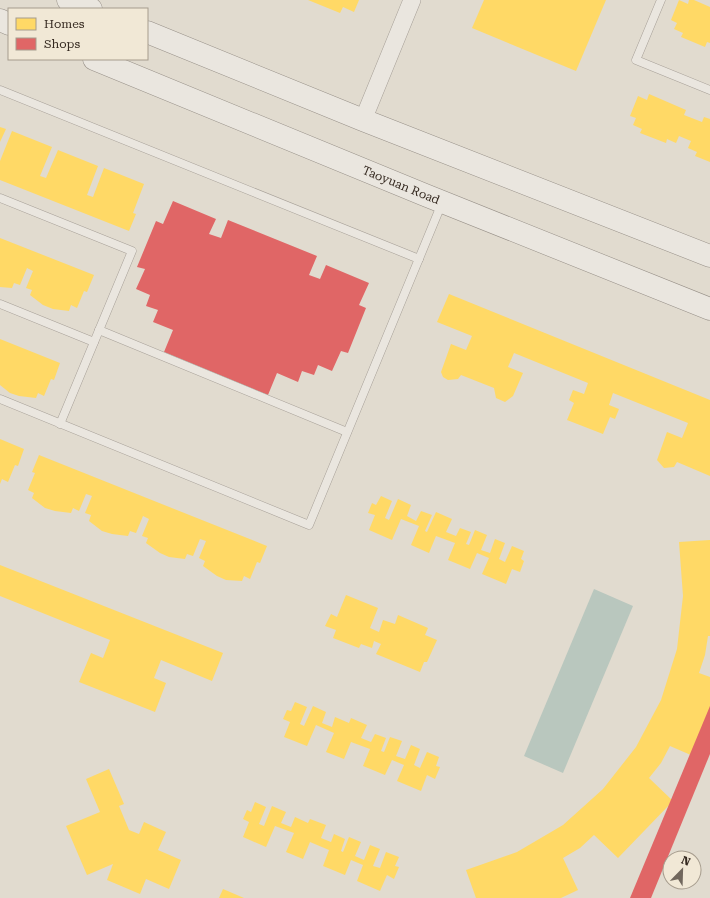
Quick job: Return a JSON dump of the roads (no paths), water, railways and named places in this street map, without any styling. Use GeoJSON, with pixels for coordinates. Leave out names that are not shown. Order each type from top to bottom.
{"type":"FeatureCollection","features":[{"type":"Feature","properties":{"kind":"main road"},"geometry":{"type":"LineString","coordinates":[[68,0],[88,8]]}},
{"type":"Feature","properties":{"kind":"main road"},"geometry":{"type":"LineString","coordinates":[[148,32],[363,120],[710,256]]}},
{"type":"Feature","properties":{"kind":"main road","name":"Taoyuan Road"},"geometry":{"type":"LineString","coordinates":[[96,60],[442,202],[710,309]]}},
{"type":"Feature","properties":{"kind":"street"},"geometry":{"type":"LineString","coordinates":[[363,120],[412,0]]}},
{"type":"Feature","properties":{"kind":"lane"},"geometry":{"type":"LineString","coordinates":[[661,0],[636,60],[710,90]]}},
{"type":"Feature","properties":{"kind":"lane"},"geometry":{"type":"LineString","coordinates":[[0,90],[419,259]]}},
{"type":"Feature","properties":{"kind":"lane"},"geometry":{"type":"LineString","coordinates":[[0,198],[132,251],[60,424]]}},
{"type":"Feature","properties":{"kind":"lane"},"geometry":{"type":"LineString","coordinates":[[0,399],[309,525],[442,202]]}},
{"type":"Feature","properties":{"kind":"lane"},"geometry":{"type":"LineString","coordinates":[[0,304],[94,342]]}},
{"type":"Feature","properties":{"kind":"lane"},"geometry":{"type":"LineString","coordinates":[[99,330],[347,432]]}}]}
